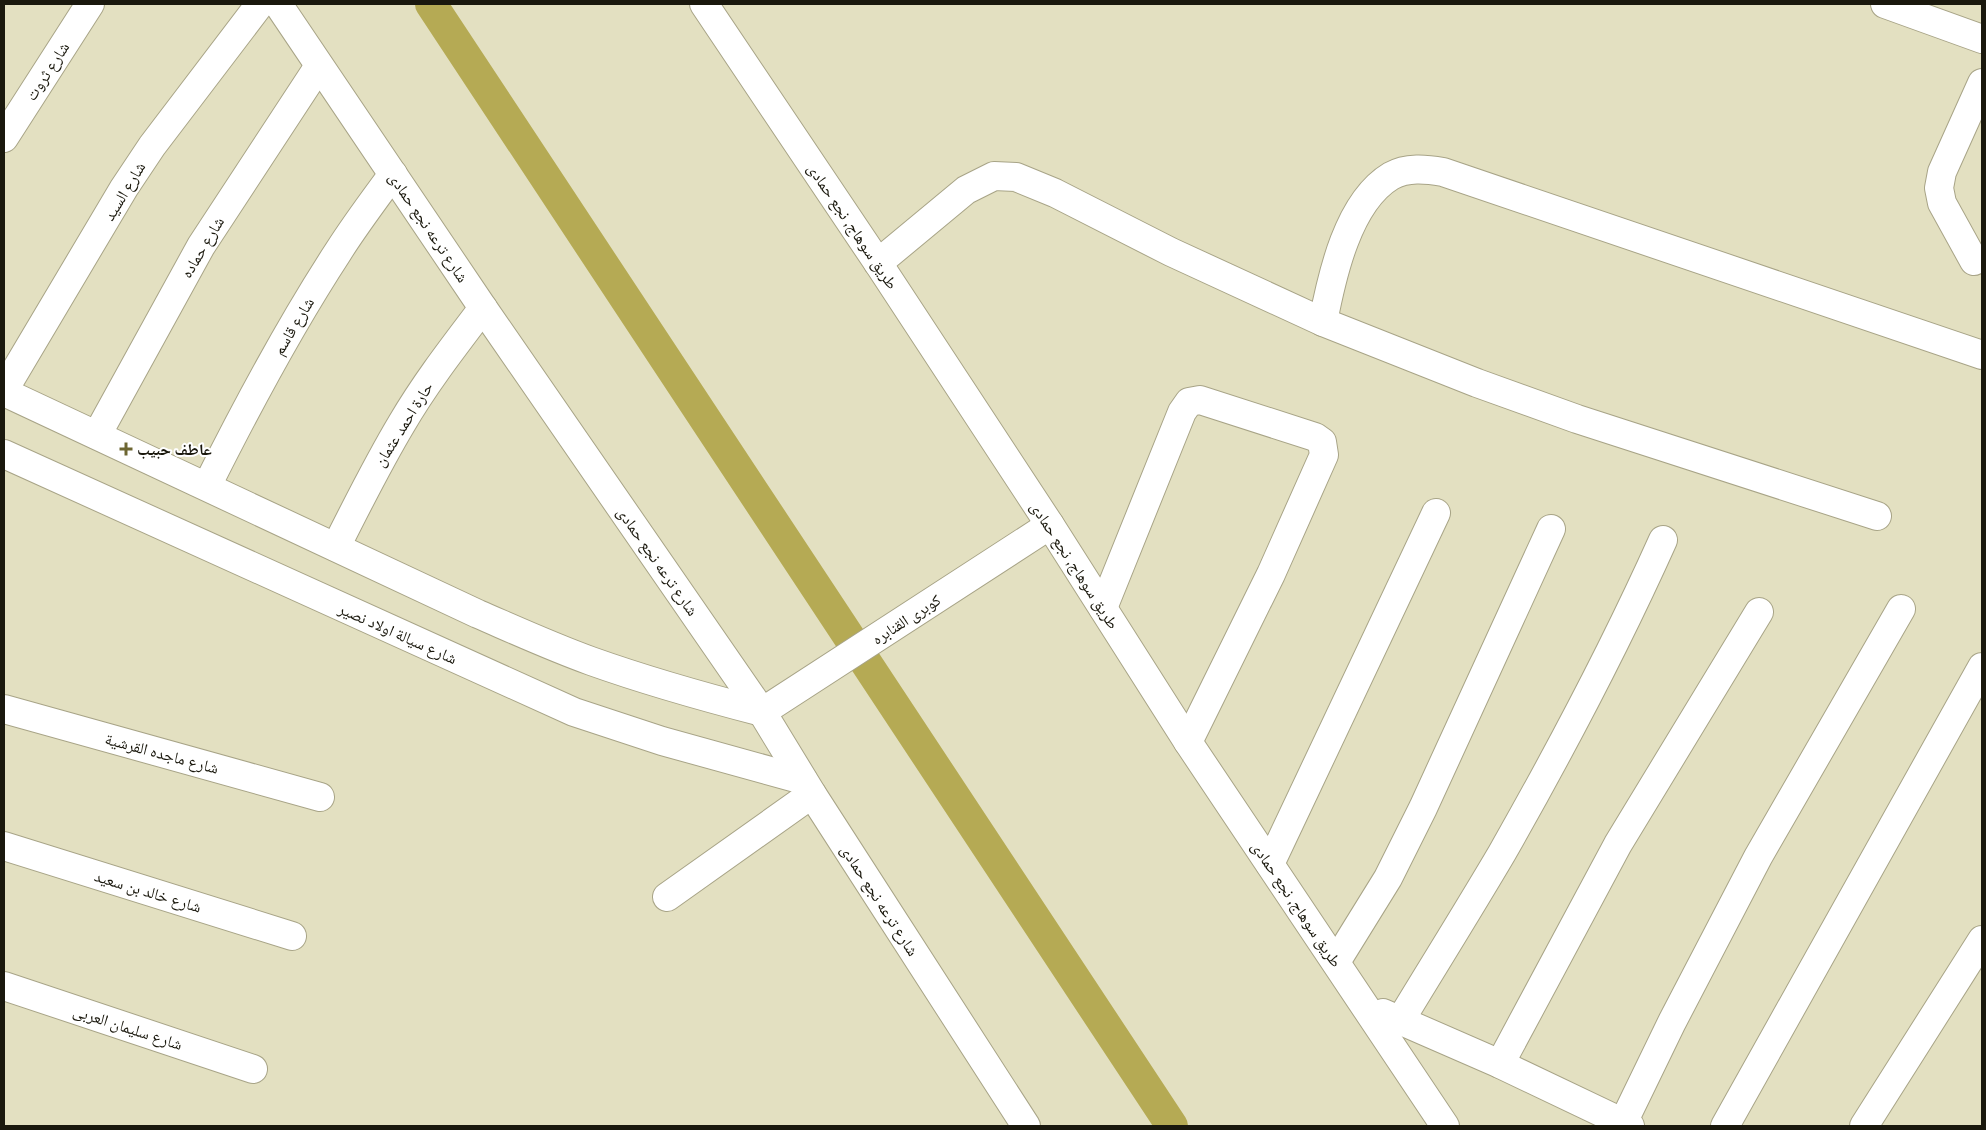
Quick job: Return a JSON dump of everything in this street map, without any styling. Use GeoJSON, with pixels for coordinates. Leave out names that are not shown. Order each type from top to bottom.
{"type":"FeatureCollection","features":[{"type":"Feature","properties":{"kind":"street","name":"شارع ثروت"},"geometry":{"type":"LineString","coordinates":[[4,138],[90,4]]}},
{"type":"Feature","properties":{"kind":"street","name":"شارع السيد"},"geometry":{"type":"LineString","coordinates":[[4,391],[124,188],[152,146],[260,4]]}},
{"type":"Feature","properties":{"kind":"street","name":"شارع ترعه نجع حمادى"},"geometry":{"type":"LineString","coordinates":[[278,4],[483,308],[762,712],[807,787],[1026,1126]]}},
{"type":"Feature","properties":{"kind":"street","name":"طريق سوهاج, نجع حمادى"},"geometry":{"type":"LineString","coordinates":[[704,4],[878,263],[1050,525],[1188,742],[1445,1126]]}},
{"type":"Feature","properties":{"kind":"street"},"geometry":{"type":"LineString","coordinates":[[1885,4],[1982,39]]}},
{"type":"Feature","properties":{"kind":"street","name":"شارع حماده"},"geometry":{"type":"LineString","coordinates":[[97,435],[201,246],[319,66]]}},
{"type":"Feature","properties":{"kind":"street"},"geometry":{"type":"LineString","coordinates":[[1974,261],[1942,203],[1939,188],[1942,172],[1982,84]]}},
{"type":"Feature","properties":{"kind":"street"},"geometry":{"type":"LineString","coordinates":[[1323,322],[1337,264],[1351,225],[1371,192],[1392,175],[1419,168],[1453,175],[1982,355]]}},
{"type":"Feature","properties":{"kind":"street","name":"شارع قاسم"},"geometry":{"type":"LineString","coordinates":[[207,486],[248,404],[292,327],[338,251],[393,174]]}},
{"type":"Feature","properties":{"kind":"street"},"geometry":{"type":"LineString","coordinates":[[878,263],[966,190],[994,176],[1016,177],[1055,193],[1172,252],[1323,322],[1476,383],[1577,419],[1876,516]]}},
{"type":"Feature","properties":{"kind":"street","name":"حارة احمد عثمان"},"geometry":{"type":"LineString","coordinates":[[336,547],[368,481],[403,422],[440,364],[483,308]]}},
{"type":"Feature","properties":{"kind":"street"},"geometry":{"type":"LineString","coordinates":[[4,391],[478,614],[589,660],[679,690],[762,712]]}},
{"type":"Feature","properties":{"kind":"street"},"geometry":{"type":"LineString","coordinates":[[1103,608],[1182,412],[1189,402],[1200,400],[1314,437],[1322,442],[1324,454],[1282,548],[1188,742]]}},
{"type":"Feature","properties":{"kind":"street","name":"شارع سيالة اولاد نصير"},"geometry":{"type":"LineString","coordinates":[[5,459],[574,712],[807,787]]}},
{"type":"Feature","properties":{"kind":"street"},"geometry":{"type":"LineString","coordinates":[[1270,864],[1436,513]]}},
{"type":"Feature","properties":{"kind":"street","name":"كوبرى القنابره"},"geometry":{"type":"LineString","coordinates":[[762,712],[1050,525]]}},
{"type":"Feature","properties":{"kind":"street"},"geometry":{"type":"LineString","coordinates":[[1336,962],[1388,878],[1410,834],[1551,529]]}},
{"type":"Feature","properties":{"kind":"street"},"geometry":{"type":"LineString","coordinates":[[1400,1021],[1501,854],[1550,768],[1631,610],[1663,540]]}},
{"type":"Feature","properties":{"kind":"street"},"geometry":{"type":"LineString","coordinates":[[1364,1004],[1500,1064],[1626,1124],[1672,1022],[1758,857],[1901,609]]}},
{"type":"Feature","properties":{"kind":"street"},"geometry":{"type":"LineString","coordinates":[[1500,1064],[1618,844],[1758,612]]}},
{"type":"Feature","properties":{"kind":"street"},"geometry":{"type":"LineString","coordinates":[[1725,1126],[1982,667]]}},
{"type":"Feature","properties":{"kind":"street","name":"شارع ماجده القرشية"},"geometry":{"type":"LineString","coordinates":[[4,709],[320,797]]}},
{"type":"Feature","properties":{"kind":"street"},"geometry":{"type":"LineString","coordinates":[[667,897],[807,787]]}},
{"type":"Feature","properties":{"kind":"street","name":"شارع خالد بن سعيد"},"geometry":{"type":"LineString","coordinates":[[4,846],[292,936]]}},
{"type":"Feature","properties":{"kind":"street"},"geometry":{"type":"LineString","coordinates":[[1864,1126],[1982,940]]}},
{"type":"Feature","properties":{"kind":"street","name":"شارع سليمان العربى"},"geometry":{"type":"LineString","coordinates":[[4,986],[253,1069]]}},
{"type":"Feature","properties":{"kind":"waterway"},"geometry":{"type":"LineString","coordinates":[[431,4],[1172,1126]]}},
{"type":"Feature","properties":{"kind":"place","name":"عاطف حبيب"},"geometry":{"type":"Point","coordinates":[126,449]}}]}
